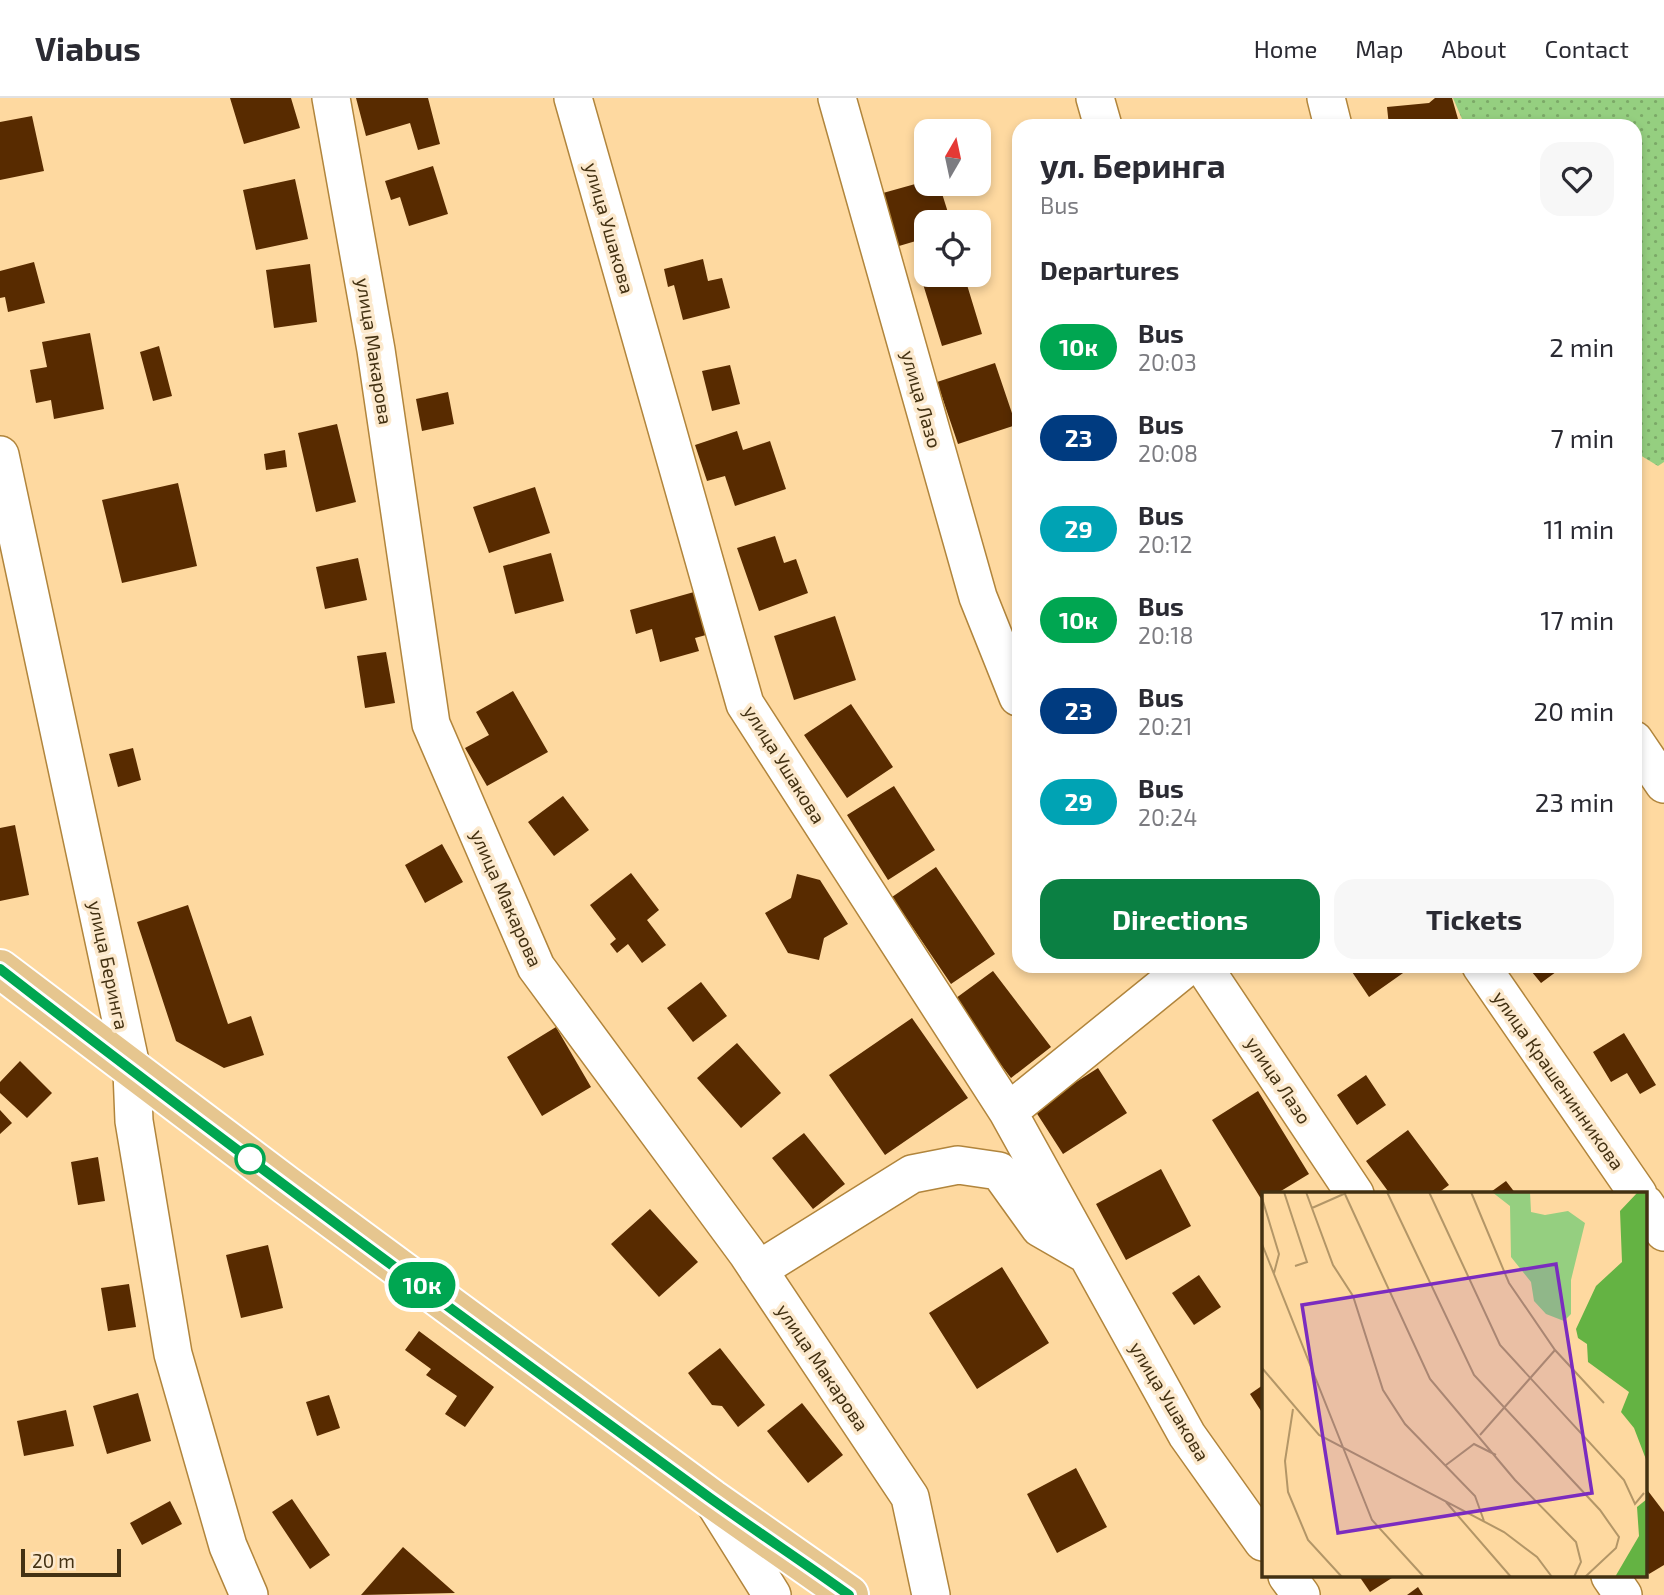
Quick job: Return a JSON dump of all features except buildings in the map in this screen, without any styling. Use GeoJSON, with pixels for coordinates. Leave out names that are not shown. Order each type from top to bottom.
{"type":"FeatureCollection","features":[{"type":"Feature","properties":{"kind":"main road"},"geometry":{"type":"LineString","coordinates":[[0,969],[132,1071],[712,1499],[849,1595]]}},
{"type":"Feature","properties":{"kind":"street","name":"улица Макарова"},"geometry":{"type":"LineString","coordinates":[[331,98],[376,349],[430,724],[536,967],[758,1270],[910,1497],[930,1595]]}},
{"type":"Feature","properties":{"kind":"street","name":"улица Ушакова"},"geometry":{"type":"LineString","coordinates":[[573,98],[745,704],[1008,1112],[1187,1435],[1262,1541]]}},
{"type":"Feature","properties":{"kind":"street","name":"улица Лазо"},"geometry":{"type":"LineString","coordinates":[[837,98],[978,597],[1012,682]]}},
{"type":"Feature","properties":{"kind":"street"},"geometry":{"type":"LineString","coordinates":[[1095,98],[1101,119]]}},
{"type":"Feature","properties":{"kind":"street"},"geometry":{"type":"LineString","coordinates":[[1326,98],[1331,119]]}},
{"type":"Feature","properties":{"kind":"street","name":"улица Беринга"},"geometry":{"type":"LineString","coordinates":[[0,455],[132,1071],[134,1121],[173,1354],[228,1546],[250,1595]]}},
{"type":"Feature","properties":{"kind":"street"},"geometry":{"type":"LineString","coordinates":[[1642,752],[1664,784]]}},
{"type":"Feature","properties":{"kind":"street"},"geometry":{"type":"LineString","coordinates":[[1008,1112],[1179,973]]}},
{"type":"Feature","properties":{"kind":"street","name":"улица Лазо"},"geometry":{"type":"LineString","coordinates":[[1208,973],[1354,1192]]}},
{"type":"Feature","properties":{"kind":"street","name":"улица Крашенинникова"},"geometry":{"type":"LineString","coordinates":[[1485,973],[1637,1192]]}},
{"type":"Feature","properties":{"kind":"street"},"geometry":{"type":"LineString","coordinates":[[758,1270],[912,1174],[958,1165],[999,1171],[1040,1228],[1087,1255]]}},
{"type":"Feature","properties":{"kind":"street"},"geometry":{"type":"LineString","coordinates":[[1646,1205],[1664,1232]]}},
{"type":"Feature","properties":{"kind":"street"},"geometry":{"type":"LineString","coordinates":[[712,1499],[772,1595]]}},
{"type":"Feature","properties":{"kind":"street"},"geometry":{"type":"LineString","coordinates":[[1288,1578],[1301,1595]]}},
{"type":"Feature","properties":{"kind":"street"},"geometry":{"type":"LineString","coordinates":[[1611,1578],[1623,1595]]}},
{"type":"Feature","properties":{"kind":"green space"},"geometry":{"type":"Polygon","coordinates":[[[1453,98],[1664,98],[1664,462],[1658,466],[1642,456],[1642,119],[1462,119],[1453,98]]]}},
{"type":"Feature","properties":{"kind":"bus line","name":"10к"},"geometry":{"type":"LineString","coordinates":[[0,969],[308,1202],[712,1499],[849,1595]]}}]}
